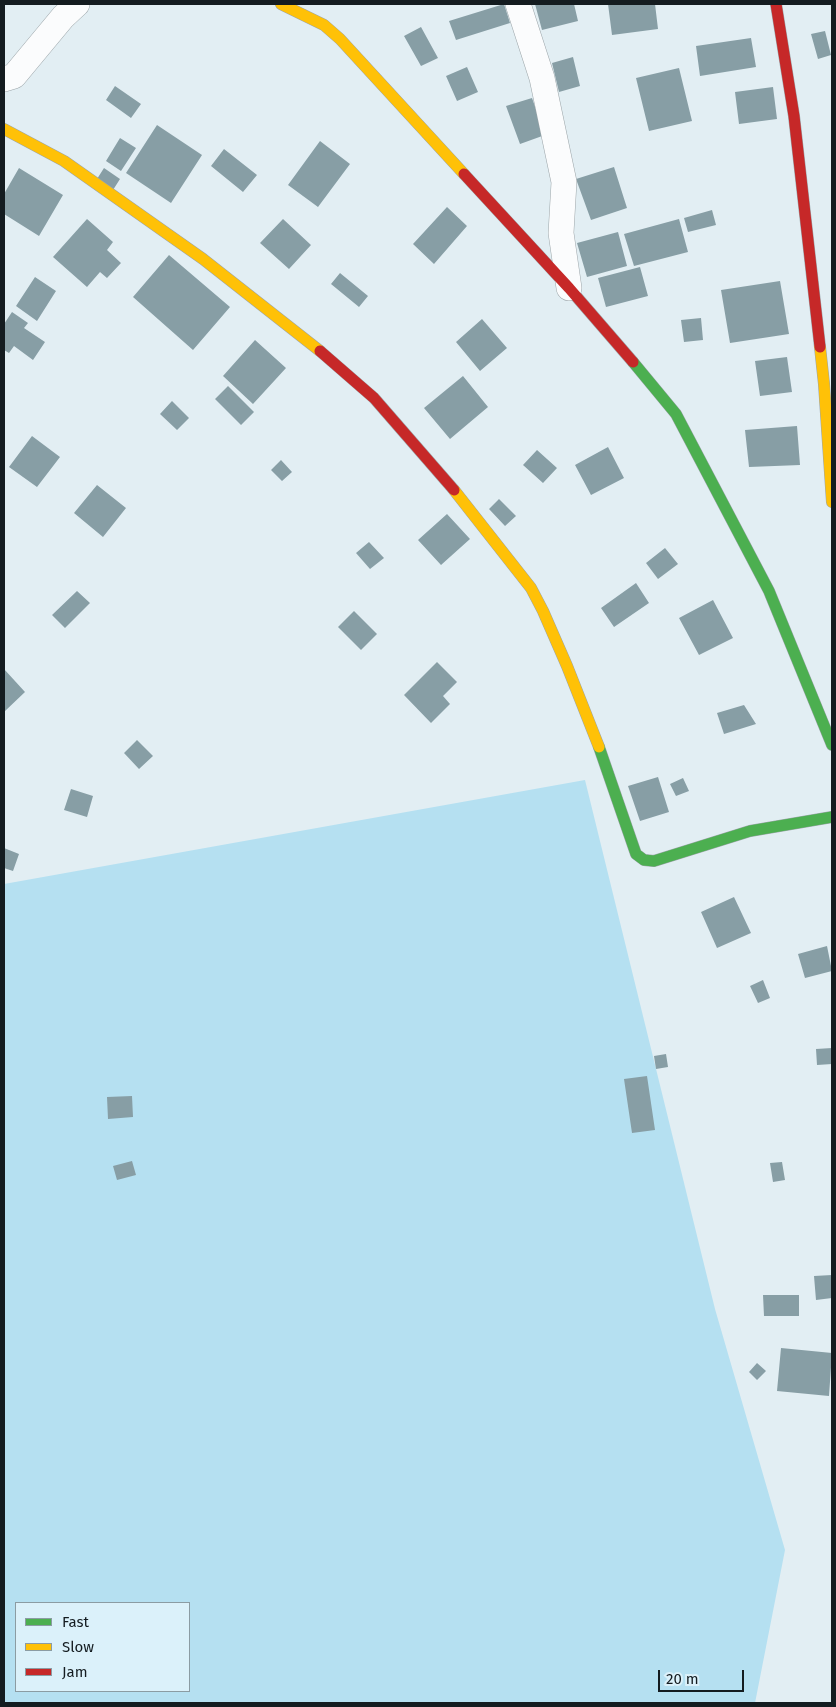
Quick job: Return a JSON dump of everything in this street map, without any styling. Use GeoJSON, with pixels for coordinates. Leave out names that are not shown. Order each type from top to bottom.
{"type":"FeatureCollection","features":[{"type":"Feature","properties":{"kind":"street"},"geometry":{"type":"LineString","coordinates":[[4,79],[14,76],[63,17],[77,4]]}},
{"type":"Feature","properties":{"kind":"street"},"geometry":{"type":"LineString","coordinates":[[281,4],[324,25],[340,39],[569,288],[676,414],[769,591],[832,745]]}},
{"type":"Feature","properties":{"kind":"street"},"geometry":{"type":"LineString","coordinates":[[518,4],[542,78],[564,182],[562,233],[569,288]]}},
{"type":"Feature","properties":{"kind":"street"},"geometry":{"type":"LineString","coordinates":[[776,4],[794,116],[828,384],[832,502]]}},
{"type":"Feature","properties":{"kind":"street"},"geometry":{"type":"LineString","coordinates":[[4,129],[64,162],[203,259],[261,304],[374,398],[428,459],[476,516],[531,588],[544,611],[568,666],[597,742],[636,854],[644,860],[654,861],[750,832],[832,817]]}},
{"type":"Feature","properties":{"kind":"shaded area"},"geometry":{"type":"Polygon","coordinates":[[[585,780],[715,1309],[785,1550],[755,1703],[4,1703],[4,884],[585,780]]]}},
{"type":"Feature","properties":{"kind":"building"},"geometry":{"type":"Polygon","coordinates":[[[504,4],[510,23],[456,40],[449,21],[504,4]]]}},
{"type":"Feature","properties":{"kind":"building"},"geometry":{"type":"Polygon","coordinates":[[[535,4],[574,4],[578,21],[542,30],[535,4]]]}},
{"type":"Feature","properties":{"kind":"building"},"geometry":{"type":"Polygon","coordinates":[[[608,4],[655,4],[658,29],[612,35],[608,4]]]}},
{"type":"Feature","properties":{"kind":"building"},"geometry":{"type":"Polygon","coordinates":[[[421,27],[438,58],[421,66],[404,36],[421,27]]]}},
{"type":"Feature","properties":{"kind":"building"},"geometry":{"type":"Polygon","coordinates":[[[825,31],[831,55],[818,59],[811,34],[825,31]]]}},
{"type":"Feature","properties":{"kind":"building"},"geometry":{"type":"Polygon","coordinates":[[[751,38],[756,67],[700,76],[696,46],[751,38]]]}},
{"type":"Feature","properties":{"kind":"building"},"geometry":{"type":"Polygon","coordinates":[[[573,57],[580,86],[559,92],[552,63],[573,57]]]}},
{"type":"Feature","properties":{"kind":"building"},"geometry":{"type":"Polygon","coordinates":[[[467,67],[478,92],[457,101],[446,76],[467,67]]]}},
{"type":"Feature","properties":{"kind":"building"},"geometry":{"type":"Polygon","coordinates":[[[679,68],[692,121],[649,131],[636,78],[679,68]]]}},
{"type":"Feature","properties":{"kind":"building"},"geometry":{"type":"Polygon","coordinates":[[[115,86],[141,104],[131,118],[106,100],[115,86]]]}},
{"type":"Feature","properties":{"kind":"building"},"geometry":{"type":"Polygon","coordinates":[[[773,87],[777,119],[739,124],[735,92],[773,87]]]}},
{"type":"Feature","properties":{"kind":"building"},"geometry":{"type":"Polygon","coordinates":[[[532,98],[545,135],[520,144],[506,106],[532,98]]]}},
{"type":"Feature","properties":{"kind":"building"},"geometry":{"type":"Polygon","coordinates":[[[157,125],[202,155],[171,203],[126,173],[157,125]]]}},
{"type":"Feature","properties":{"kind":"building"},"geometry":{"type":"Polygon","coordinates":[[[120,138],[136,148],[121,171],[106,161],[120,138]]]}},
{"type":"Feature","properties":{"kind":"building"},"geometry":{"type":"Polygon","coordinates":[[[320,141],[350,164],[318,207],[288,185],[320,141]]]}},
{"type":"Feature","properties":{"kind":"building"},"geometry":{"type":"Polygon","coordinates":[[[224,149],[257,175],[243,192],[211,166],[224,149]]]}},
{"type":"Feature","properties":{"kind":"building"},"geometry":{"type":"Polygon","coordinates":[[[614,167],[627,208],[591,220],[576,179],[614,167]]]}},
{"type":"Feature","properties":{"kind":"building"},"geometry":{"type":"Polygon","coordinates":[[[19,168],[63,195],[39,236],[4,214],[4,194],[19,168]]]}},
{"type":"Feature","properties":{"kind":"building"},"geometry":{"type":"Polygon","coordinates":[[[104,168],[120,179],[113,190],[97,179],[104,168]]]}},
{"type":"Feature","properties":{"kind":"building"},"geometry":{"type":"Polygon","coordinates":[[[447,207],[467,226],[434,264],[413,244],[447,207]]]}},
{"type":"Feature","properties":{"kind":"building"},"geometry":{"type":"Polygon","coordinates":[[[712,210],[716,225],[688,232],[684,218],[712,210]]]}},
{"type":"Feature","properties":{"kind":"building"},"geometry":{"type":"Polygon","coordinates":[[[87,219],[113,242],[107,250],[121,263],[107,278],[100,272],[87,287],[53,257],[87,219]]]}},
{"type":"Feature","properties":{"kind":"building"},"geometry":{"type":"Polygon","coordinates":[[[283,219],[311,245],[289,269],[260,243],[283,219]]]}},
{"type":"Feature","properties":{"kind":"building"},"geometry":{"type":"Polygon","coordinates":[[[679,219],[688,252],[634,266],[624,234],[679,219]]]}},
{"type":"Feature","properties":{"kind":"building"},"geometry":{"type":"Polygon","coordinates":[[[618,232],[627,266],[587,277],[577,243],[618,232]]]}},
{"type":"Feature","properties":{"kind":"building"},"geometry":{"type":"Polygon","coordinates":[[[169,255],[230,307],[193,350],[133,297],[169,255]]]}},
{"type":"Feature","properties":{"kind":"building"},"geometry":{"type":"Polygon","coordinates":[[[640,267],[648,296],[606,307],[598,278],[640,267]]]}},
{"type":"Feature","properties":{"kind":"building"},"geometry":{"type":"Polygon","coordinates":[[[340,273],[368,296],[359,307],[331,284],[340,273]]]}},
{"type":"Feature","properties":{"kind":"building"},"geometry":{"type":"Polygon","coordinates":[[[35,277],[56,291],[37,321],[16,306],[35,277]]]}},
{"type":"Feature","properties":{"kind":"building"},"geometry":{"type":"Polygon","coordinates":[[[780,281],[789,334],[730,343],[721,290],[780,281]]]}},
{"type":"Feature","properties":{"kind":"building"},"geometry":{"type":"Polygon","coordinates":[[[12,312],[28,323],[24,328],[45,342],[33,360],[14,346],[9,353],[4,350],[4,324],[12,312]]]}},
{"type":"Feature","properties":{"kind":"building"},"geometry":{"type":"Polygon","coordinates":[[[701,318],[703,340],[684,342],[681,320],[701,318]]]}},
{"type":"Feature","properties":{"kind":"building"},"geometry":{"type":"Polygon","coordinates":[[[482,319],[507,348],[480,371],[456,342],[482,319]]]}},
{"type":"Feature","properties":{"kind":"building"},"geometry":{"type":"Polygon","coordinates":[[[255,340],[286,368],[253,404],[223,376],[255,340]]]}},
{"type":"Feature","properties":{"kind":"building"},"geometry":{"type":"Polygon","coordinates":[[[787,357],[792,392],[760,396],[755,361],[787,357]]]}},
{"type":"Feature","properties":{"kind":"building"},"geometry":{"type":"Polygon","coordinates":[[[463,376],[488,407],[450,439],[424,408],[463,376]]]}},
{"type":"Feature","properties":{"kind":"building"},"geometry":{"type":"Polygon","coordinates":[[[228,386],[254,412],[241,425],[215,399],[228,386]]]}},
{"type":"Feature","properties":{"kind":"building"},"geometry":{"type":"Polygon","coordinates":[[[172,401],[189,418],[177,430],[160,414],[172,401]]]}},
{"type":"Feature","properties":{"kind":"building"},"geometry":{"type":"Polygon","coordinates":[[[797,426],[800,465],[749,467],[745,430],[797,426]]]}},
{"type":"Feature","properties":{"kind":"building"},"geometry":{"type":"Polygon","coordinates":[[[32,436],[60,457],[37,487],[9,467],[32,436]]]}},
{"type":"Feature","properties":{"kind":"building"},"geometry":{"type":"Polygon","coordinates":[[[608,447],[624,478],[591,495],[575,465],[608,447]]]}},
{"type":"Feature","properties":{"kind":"building"},"geometry":{"type":"Polygon","coordinates":[[[537,450],[557,468],[543,483],[523,465],[537,450]]]}},
{"type":"Feature","properties":{"kind":"building"},"geometry":{"type":"Polygon","coordinates":[[[281,460],[292,472],[282,481],[271,470],[281,460]]]}},
{"type":"Feature","properties":{"kind":"building"},"geometry":{"type":"Polygon","coordinates":[[[97,485],[126,508],[103,537],[74,513],[97,485]]]}},
{"type":"Feature","properties":{"kind":"building"},"geometry":{"type":"Polygon","coordinates":[[[499,499],[516,516],[505,526],[489,509],[499,499]]]}},
{"type":"Feature","properties":{"kind":"building"},"geometry":{"type":"Polygon","coordinates":[[[447,514],[470,539],[441,565],[418,540],[447,514]]]}},
{"type":"Feature","properties":{"kind":"building"},"geometry":{"type":"Polygon","coordinates":[[[369,542],[384,558],[370,569],[356,553],[369,542]]]}},
{"type":"Feature","properties":{"kind":"building"},"geometry":{"type":"Polygon","coordinates":[[[665,548],[678,564],[658,579],[646,563],[665,548]]]}},
{"type":"Feature","properties":{"kind":"building"},"geometry":{"type":"Polygon","coordinates":[[[636,583],[649,603],[614,627],[601,608],[636,583]]]}},
{"type":"Feature","properties":{"kind":"building"},"geometry":{"type":"Polygon","coordinates":[[[77,591],[90,603],[65,628],[52,615],[77,591]]]}},
{"type":"Feature","properties":{"kind":"building"},"geometry":{"type":"Polygon","coordinates":[[[713,600],[733,638],[699,655],[679,618],[713,600]]]}},
{"type":"Feature","properties":{"kind":"building"},"geometry":{"type":"Polygon","coordinates":[[[354,611],[377,634],[361,650],[338,627],[354,611]]]}},
{"type":"Feature","properties":{"kind":"building"},"geometry":{"type":"Polygon","coordinates":[[[437,662],[457,682],[443,696],[450,704],[431,723],[404,695],[437,662]]]}},
{"type":"Feature","properties":{"kind":"building"},"geometry":{"type":"Polygon","coordinates":[[[4,669],[25,692],[4,712],[4,669]]]}},
{"type":"Feature","properties":{"kind":"building"},"geometry":{"type":"Polygon","coordinates":[[[744,705],[756,724],[724,734],[717,713],[744,705]]]}},
{"type":"Feature","properties":{"kind":"building"},"geometry":{"type":"Polygon","coordinates":[[[137,740],[153,756],[139,769],[124,753],[137,740]]]}},
{"type":"Feature","properties":{"kind":"building"},"geometry":{"type":"Polygon","coordinates":[[[658,777],[669,812],[640,821],[628,786],[658,777]]]}},
{"type":"Feature","properties":{"kind":"building"},"geometry":{"type":"Polygon","coordinates":[[[683,778],[689,791],[676,796],[670,784],[683,778]]]}},
{"type":"Feature","properties":{"kind":"building"},"geometry":{"type":"Polygon","coordinates":[[[71,789],[93,796],[87,817],[64,810],[71,789]]]}},
{"type":"Feature","properties":{"kind":"building"},"geometry":{"type":"Polygon","coordinates":[[[4,848],[19,854],[13,871],[4,868],[4,848]]]}},
{"type":"Feature","properties":{"kind":"building"},"geometry":{"type":"Polygon","coordinates":[[[734,897],[751,933],[717,948],[701,912],[734,897]]]}},
{"type":"Feature","properties":{"kind":"building"},"geometry":{"type":"Polygon","coordinates":[[[827,946],[832,971],[805,978],[798,954],[827,946]]]}},
{"type":"Feature","properties":{"kind":"building"},"geometry":{"type":"Polygon","coordinates":[[[763,980],[770,998],[758,1003],[750,986],[763,980]]]}},
{"type":"Feature","properties":{"kind":"building"},"geometry":{"type":"Polygon","coordinates":[[[832,1048],[832,1064],[817,1065],[816,1049],[832,1048]]]}},
{"type":"Feature","properties":{"kind":"building"},"geometry":{"type":"Polygon","coordinates":[[[666,1054],[668,1067],[656,1069],[654,1056],[666,1054]]]}},
{"type":"Feature","properties":{"kind":"building"},"geometry":{"type":"Polygon","coordinates":[[[647,1076],[655,1130],[632,1133],[624,1079],[647,1076]]]}},
{"type":"Feature","properties":{"kind":"building"},"geometry":{"type":"Polygon","coordinates":[[[132,1096],[133,1117],[108,1119],[107,1097],[132,1096]]]}},
{"type":"Feature","properties":{"kind":"building"},"geometry":{"type":"Polygon","coordinates":[[[132,1161],[136,1175],[117,1180],[113,1166],[132,1161]]]}},
{"type":"Feature","properties":{"kind":"building"},"geometry":{"type":"Polygon","coordinates":[[[782,1162],[785,1180],[773,1182],[770,1163],[782,1162]]]}},
{"type":"Feature","properties":{"kind":"building"},"geometry":{"type":"Polygon","coordinates":[[[832,1275],[832,1298],[816,1300],[814,1276],[832,1275]]]}},
{"type":"Feature","properties":{"kind":"building"},"geometry":{"type":"Polygon","coordinates":[[[763,1295],[799,1295],[799,1316],[764,1316],[763,1295]]]}},
{"type":"Feature","properties":{"kind":"building"},"geometry":{"type":"Polygon","coordinates":[[[781,1348],[832,1353],[829,1396],[777,1391],[781,1348]]]}},
{"type":"Feature","properties":{"kind":"building"},"geometry":{"type":"Polygon","coordinates":[[[757,1363],[766,1371],[757,1380],[749,1372],[757,1363]]]}},
{"type":"Feature","properties":{"kind":"traffic: fast"},"geometry":{"type":"LineString","coordinates":[[633,362],[676,414],[769,591],[832,745]]}},
{"type":"Feature","properties":{"kind":"traffic: fast"},"geometry":{"type":"LineString","coordinates":[[599,747],[636,854],[644,860],[654,861],[750,831],[832,817]]}},
{"type":"Feature","properties":{"kind":"traffic: slow"},"geometry":{"type":"LineString","coordinates":[[281,4],[324,25],[340,39],[464,174]]}},
{"type":"Feature","properties":{"kind":"traffic: slow"},"geometry":{"type":"LineString","coordinates":[[4,129],[64,161],[203,259],[320,351]]}},
{"type":"Feature","properties":{"kind":"traffic: slow"},"geometry":{"type":"LineString","coordinates":[[820,347],[832,502]]}},
{"type":"Feature","properties":{"kind":"traffic: slow"},"geometry":{"type":"LineString","coordinates":[[454,490],[531,588],[567,666],[599,747]]}},
{"type":"Feature","properties":{"kind":"traffic: jam"},"geometry":{"type":"LineString","coordinates":[[776,4],[794,116],[820,347]]}},
{"type":"Feature","properties":{"kind":"traffic: jam"},"geometry":{"type":"LineString","coordinates":[[464,174],[569,288],[633,362]]}},
{"type":"Feature","properties":{"kind":"traffic: jam"},"geometry":{"type":"LineString","coordinates":[[320,351],[374,398],[454,490]]}}]}
